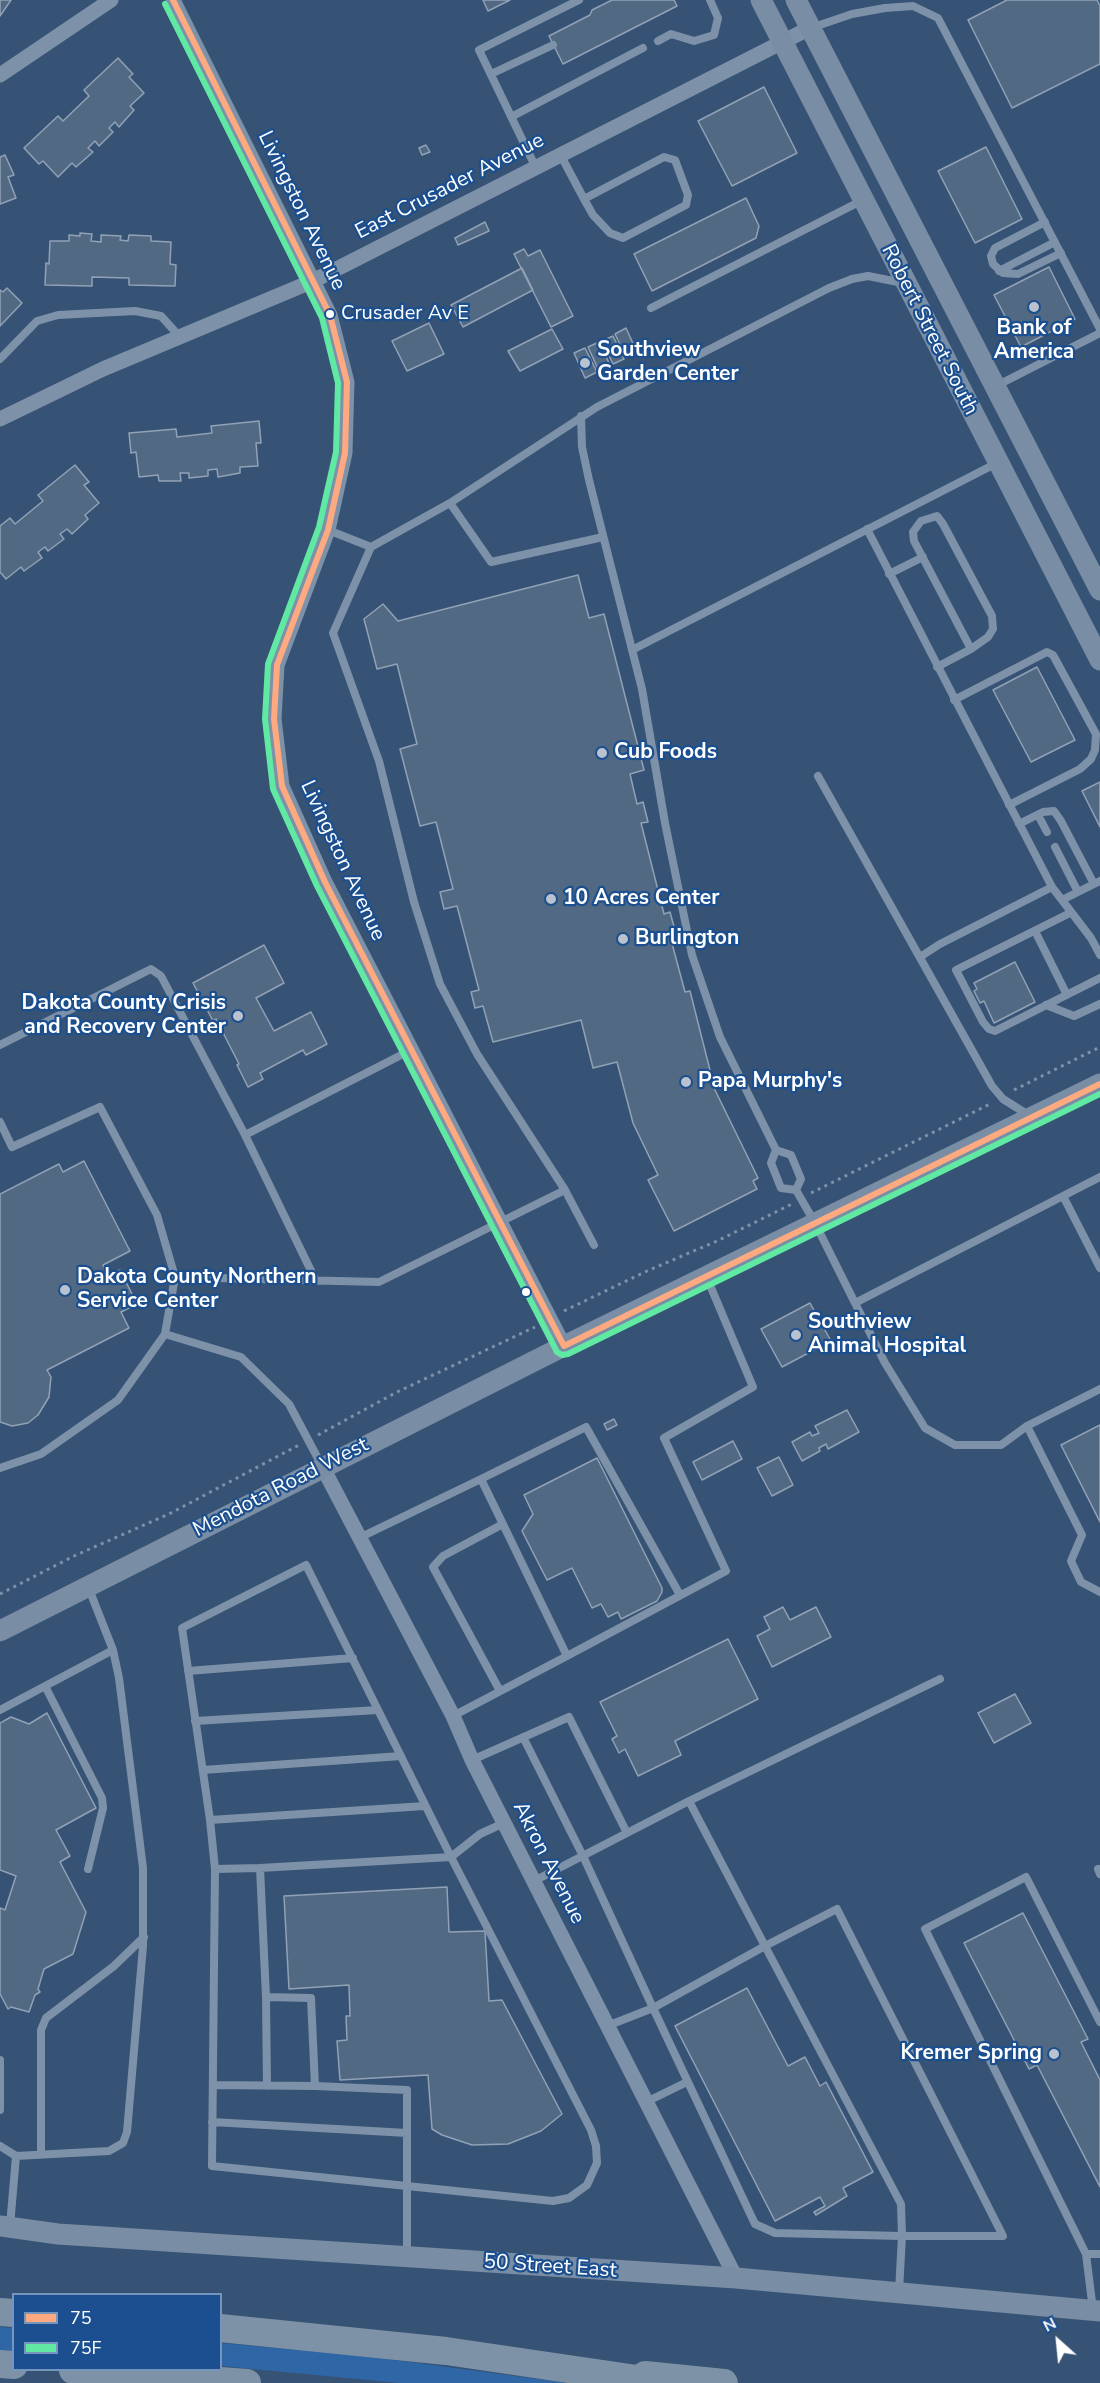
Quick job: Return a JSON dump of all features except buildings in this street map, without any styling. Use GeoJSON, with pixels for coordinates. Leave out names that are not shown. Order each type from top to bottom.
{"type":"FeatureCollection","features":[{"type":"Feature","properties":{"kind":"highway"},"geometry":{"type":"LineString","coordinates":[[222,2328],[724,2383]]}},
{"type":"Feature","properties":{"kind":"highway"},"geometry":{"type":"LineString","coordinates":[[530,2362],[664,2383]]}},
{"type":"Feature","properties":{"kind":"highway"},"geometry":{"type":"LineString","coordinates":[[86,2371],[247,2383]]}},
{"type":"Feature","properties":{"kind":"street"},"geometry":{"type":"LineString","coordinates":[[0,75],[111,0]]}},
{"type":"Feature","properties":{"kind":"street","name":"Livingston Avenue"},"geometry":{"type":"LineString","coordinates":[[173,0],[330,315],[347,382],[345,453],[328,530],[277,665],[274,719],[282,786],[325,882],[564,1346]]}},
{"type":"Feature","properties":{"kind":"street","name":"Robert Street South"},"geometry":{"type":"LineString","coordinates":[[761,0],[1100,660]]}},
{"type":"Feature","properties":{"kind":"street","name":"Robert Street South"},"geometry":{"type":"LineString","coordinates":[[796,0],[1100,590]]}},
{"type":"Feature","properties":{"kind":"street","name":"East Crusader Avenue"},"geometry":{"type":"LineString","coordinates":[[0,419],[103,369],[313,281],[810,28]]}},
{"type":"Feature","properties":{"kind":"street"},"geometry":{"type":"LineString","coordinates":[[952,375],[980,387],[994,387]]}},
{"type":"Feature","properties":{"kind":"street"},"geometry":{"type":"LineString","coordinates":[[997,462],[1021,465],[1040,475]]}},
{"type":"Feature","properties":{"kind":"street","name":"Mendota Road West"},"geometry":{"type":"LineString","coordinates":[[0,1631],[322,1466],[1100,1084]]}},
{"type":"Feature","properties":{"kind":"street","name":"Akron Avenue"},"geometry":{"type":"LineString","coordinates":[[322,1466],[453,1716],[472,1760],[736,2278]]}},
{"type":"Feature","properties":{"kind":"street","name":"50 Street East"},"geometry":{"type":"LineString","coordinates":[[5,2227],[58,2234],[736,2278],[1097,2311]]}},
{"type":"Feature","properties":{"kind":"lane"},"geometry":{"type":"LineString","coordinates":[[535,166],[479,50],[579,0]]}},
{"type":"Feature","properties":{"kind":"lane"},"geometry":{"type":"LineString","coordinates":[[658,41],[671,34],[694,41],[714,34],[718,18],[710,0]]}},
{"type":"Feature","properties":{"kind":"lane"},"geometry":{"type":"LineString","coordinates":[[810,28],[885,8],[913,6],[938,18],[1061,253],[1100,331],[994,387]]}},
{"type":"Feature","properties":{"kind":"lane"},"geometry":{"type":"LineString","coordinates":[[491,74],[553,45]]}},
{"type":"Feature","properties":{"kind":"lane"},"geometry":{"type":"LineString","coordinates":[[511,117],[643,48]]}},
{"type":"Feature","properties":{"kind":"lane"},"geometry":{"type":"LineString","coordinates":[[560,154],[584,199],[593,215],[610,234],[622,238],[686,205],[688,195],[675,160],[664,157],[584,199]]}},
{"type":"Feature","properties":{"kind":"lane"},"geometry":{"type":"LineString","coordinates":[[651,308],[863,200]]}},
{"type":"Feature","properties":{"kind":"lane"},"geometry":{"type":"LineString","coordinates":[[1045,222],[995,248],[991,256],[993,264],[999,271],[1018,274],[1061,253]]}},
{"type":"Feature","properties":{"kind":"lane"},"geometry":{"type":"LineString","coordinates":[[999,271],[1055,242]]}},
{"type":"Feature","properties":{"kind":"lane"},"geometry":{"type":"LineString","coordinates":[[594,1245],[565,1190],[471,1044],[440,984],[414,902],[379,761],[333,633],[371,547],[450,502],[581,416],[842,283],[868,276],[905,283]]}},
{"type":"Feature","properties":{"kind":"lane"},"geometry":{"type":"LineString","coordinates":[[0,359],[37,321],[58,315],[135,312],[161,316],[180,336]]}},
{"type":"Feature","properties":{"kind":"lane"},"geometry":{"type":"LineString","coordinates":[[581,416],[582,447],[642,689],[665,823],[692,955],[720,1037],[776,1150],[791,1155],[801,1179],[796,1190]]}},
{"type":"Feature","properties":{"kind":"lane"},"geometry":{"type":"LineString","coordinates":[[632,650],[997,462]]}},
{"type":"Feature","properties":{"kind":"lane"},"geometry":{"type":"LineString","coordinates":[[450,502],[491,562],[603,537]]}},
{"type":"Feature","properties":{"kind":"lane"},"geometry":{"type":"LineString","coordinates":[[937,667],[971,649],[988,637],[993,629],[992,616],[943,524],[937,516],[921,521],[913,532],[914,541],[971,649]]}},
{"type":"Feature","properties":{"kind":"lane"},"geometry":{"type":"LineString","coordinates":[[328,530],[371,547]]}},
{"type":"Feature","properties":{"kind":"lane"},"geometry":{"type":"LineString","coordinates":[[867,530],[1052,887],[1091,938],[1100,955]]}},
{"type":"Feature","properties":{"kind":"lane"},"geometry":{"type":"LineString","coordinates":[[890,574],[923,556]]}},
{"type":"Feature","properties":{"kind":"lane"},"geometry":{"type":"LineString","coordinates":[[954,700],[1047,652],[1053,655],[1096,734],[1095,750],[1091,759],[1080,769],[1008,805]]}},
{"type":"Feature","properties":{"kind":"lane"},"geometry":{"type":"LineString","coordinates":[[818,776],[996,1093],[1033,1118]]}},
{"type":"Feature","properties":{"kind":"lane"},"geometry":{"type":"LineString","coordinates":[[1019,824],[1038,815],[1054,811],[1097,882],[1062,900]]}},
{"type":"Feature","properties":{"kind":"lane"},"geometry":{"type":"LineString","coordinates":[[1038,815],[1047,832]]}},
{"type":"Feature","properties":{"kind":"lane"},"geometry":{"type":"LineString","coordinates":[[1055,847],[1078,892]]}},
{"type":"Feature","properties":{"kind":"lane"},"geometry":{"type":"LineString","coordinates":[[920,957],[940,944],[1052,887]]}},
{"type":"Feature","properties":{"kind":"lane"},"geometry":{"type":"LineString","coordinates":[[1070,913],[957,970],[983,1022],[989,1029],[995,1030],[1100,978]]}},
{"type":"Feature","properties":{"kind":"lane"},"geometry":{"type":"LineString","coordinates":[[1035,931],[1067,994]]}},
{"type":"Feature","properties":{"kind":"lane"},"geometry":{"type":"LineString","coordinates":[[0,1045],[151,969],[161,976],[245,1136],[316,1281]]}},
{"type":"Feature","properties":{"kind":"lane"},"geometry":{"type":"LineString","coordinates":[[1046,1005],[1074,1016],[1100,1004]]}},
{"type":"Feature","properties":{"kind":"lane"},"geometry":{"type":"LineString","coordinates":[[245,1136],[411,1050]]}},
{"type":"Feature","properties":{"kind":"lane"},"geometry":{"type":"LineString","coordinates":[[0,1122],[12,1147],[100,1107],[157,1215],[175,1277],[165,1334],[118,1400],[41,1454],[0,1468]]}},
{"type":"Feature","properties":{"kind":"lane"},"geometry":{"type":"LineString","coordinates":[[776,1150],[771,1163],[781,1188],[796,1190]]}},
{"type":"Feature","properties":{"kind":"lane"},"geometry":{"type":"LineString","coordinates":[[855,1304],[1100,1177]]}},
{"type":"Feature","properties":{"kind":"lane"},"geometry":{"type":"LineString","coordinates":[[175,1277],[379,1282],[565,1190]]}},
{"type":"Feature","properties":{"kind":"lane"},"geometry":{"type":"LineString","coordinates":[[796,1190],[885,1363],[925,1428],[955,1446],[1001,1445],[1027,1426],[1100,1389]]}},
{"type":"Feature","properties":{"kind":"lane"},"geometry":{"type":"LineString","coordinates":[[1063,1196],[1100,1268]]}},
{"type":"Feature","properties":{"kind":"lane"},"geometry":{"type":"LineString","coordinates":[[453,1716],[726,1571],[664,1438],[753,1387],[706,1276]]}},
{"type":"Feature","properties":{"kind":"lane"},"geometry":{"type":"LineString","coordinates":[[165,1334],[241,1357],[289,1404],[322,1466]]}},
{"type":"Feature","properties":{"kind":"lane"},"geometry":{"type":"LineString","coordinates":[[1027,1426],[1082,1535],[1071,1561],[1082,1582],[1100,1592]]}},
{"type":"Feature","properties":{"kind":"lane"},"geometry":{"type":"LineString","coordinates":[[359,1538],[586,1427],[680,1595]]}},
{"type":"Feature","properties":{"kind":"lane"},"geometry":{"type":"LineString","coordinates":[[481,1479],[567,1656]]}},
{"type":"Feature","properties":{"kind":"lane"},"geometry":{"type":"LineString","coordinates":[[500,1691],[433,1567],[443,1556],[503,1524]]}},
{"type":"Feature","properties":{"kind":"lane"},"geometry":{"type":"LineString","coordinates":[[306,1565],[352,1658],[591,2130],[596,2146],[597,2163],[587,2185],[569,2198],[553,2201],[407,2188],[212,2166],[215,1869],[182,1628],[306,1565]]}},
{"type":"Feature","properties":{"kind":"lane"},"geometry":{"type":"LineString","coordinates":[[0,2146],[16,2156],[109,2151],[123,2143],[127,2132],[144,1936],[143,1868],[119,1678],[113,1650],[88,1586]]}},
{"type":"Feature","properties":{"kind":"lane"},"geometry":{"type":"LineString","coordinates":[[0,1710],[113,1650]]}},
{"type":"Feature","properties":{"kind":"lane"},"geometry":{"type":"LineString","coordinates":[[188,1671],[352,1658]]}},
{"type":"Feature","properties":{"kind":"lane"},"geometry":{"type":"LineString","coordinates":[[534,1881],[689,1801],[940,1679]]}},
{"type":"Feature","properties":{"kind":"lane"},"geometry":{"type":"LineString","coordinates":[[45,1686],[102,1798],[102,1814],[88,1869]]}},
{"type":"Feature","properties":{"kind":"lane"},"geometry":{"type":"LineString","coordinates":[[195,1721],[378,1710]]}},
{"type":"Feature","properties":{"kind":"lane"},"geometry":{"type":"LineString","coordinates":[[472,1760],[569,1717],[627,1833]]}},
{"type":"Feature","properties":{"kind":"lane"},"geometry":{"type":"LineString","coordinates":[[523,1737],[583,1856],[653,2008],[687,2082],[755,2224],[775,2233],[902,2236],[1003,2235],[837,1909],[653,2008],[607,2026]]}},
{"type":"Feature","properties":{"kind":"lane"},"geometry":{"type":"LineString","coordinates":[[203,1770],[401,1756]]}},
{"type":"Feature","properties":{"kind":"lane"},"geometry":{"type":"LineString","coordinates":[[689,1801],[901,2204],[899,2292]]}},
{"type":"Feature","properties":{"kind":"lane"},"geometry":{"type":"LineString","coordinates":[[210,1820],[425,1806]]}},
{"type":"Feature","properties":{"kind":"lane"},"geometry":{"type":"LineString","coordinates":[[215,1869],[451,1857],[480,1833],[504,1823]]}},
{"type":"Feature","properties":{"kind":"lane"},"geometry":{"type":"LineString","coordinates":[[260,1868],[266,1997],[267,2086]]}},
{"type":"Feature","properties":{"kind":"lane"},"geometry":{"type":"LineString","coordinates":[[1097,2311],[1086,2254],[925,1929],[1026,1877],[1100,2022]]}},
{"type":"Feature","properties":{"kind":"lane"},"geometry":{"type":"LineString","coordinates":[[41,2154],[41,2030],[46,2018],[114,1966],[144,1936]]}},
{"type":"Feature","properties":{"kind":"lane"},"geometry":{"type":"LineString","coordinates":[[266,1997],[311,1998],[315,2086]]}},
{"type":"Feature","properties":{"kind":"lane"},"geometry":{"type":"LineString","coordinates":[[0,2060],[0,2110]]}},
{"type":"Feature","properties":{"kind":"lane"},"geometry":{"type":"LineString","coordinates":[[646,2102],[687,2082]]}},
{"type":"Feature","properties":{"kind":"lane"},"geometry":{"type":"LineString","coordinates":[[213,2085],[407,2090],[407,2258]]}},
{"type":"Feature","properties":{"kind":"lane"},"geometry":{"type":"LineString","coordinates":[[212,2122],[407,2133]]}},
{"type":"Feature","properties":{"kind":"lane"},"geometry":{"type":"LineString","coordinates":[[5,2227],[16,2156]]}},
{"type":"Feature","properties":{"kind":"lane"},"geometry":{"type":"LineString","coordinates":[[1086,2254],[1100,2254]]}},
{"type":"Feature","properties":{"kind":"path"},"geometry":{"type":"LineString","coordinates":[[1011,1091],[1100,1047]]}},
{"type":"Feature","properties":{"kind":"path"},"geometry":{"type":"LineString","coordinates":[[836,1180],[992,1103]]}},
{"type":"Feature","properties":{"kind":"path"},"geometry":{"type":"LineString","coordinates":[[570,1308],[767,1217]]}},
{"type":"Feature","properties":{"kind":"path"},"geometry":{"type":"LineString","coordinates":[[329,1429],[398,1392],[521,1335]]}},
{"type":"Feature","properties":{"kind":"path"},"geometry":{"type":"LineString","coordinates":[[0,1594],[74,1556],[169,1514],[285,1452]]}},
{"type":"Feature","properties":{"kind":"shaded area"},"geometry":{"type":"Polygon","coordinates":[[[0,2327],[12,2328],[12,2351],[0,2350],[0,2327]]]}},
{"type":"Feature","properties":{"kind":"shaded area"},"geometry":{"type":"Polygon","coordinates":[[[222,2343],[364,2356],[568,2383],[399,2383],[222,2366],[222,2343]]]}},
{"type":"Feature","properties":{"kind":"transit line","name":"75"},"geometry":{"type":"LineString","coordinates":[[173,0],[330,315],[347,382],[345,453],[328,530],[277,665],[274,719],[282,786],[325,882],[564,1346],[1100,1084]]}},
{"type":"Feature","properties":{"kind":"transit line","name":"75F"},"geometry":{"type":"LineString","coordinates":[[165,4],[322,318],[338,383],[336,452],[319,527],[268,664],[265,719],[273,789],[317,886],[557,1352],[562,1355],[568,1354],[1100,1094]]}},
{"type":"Feature","properties":{"kind":"place","name":"Bank of America"},"geometry":{"type":"Point","coordinates":[1034,307]}},
{"type":"Feature","properties":{"kind":"place","name":"Crusader Av E"},"geometry":{"type":"Point","coordinates":[330,314]}},
{"type":"Feature","properties":{"kind":"place","name":"Southview Garden Center"},"geometry":{"type":"Point","coordinates":[585,363]}},
{"type":"Feature","properties":{"kind":"place","name":"Cub Foods"},"geometry":{"type":"Point","coordinates":[602,753]}},
{"type":"Feature","properties":{"kind":"place","name":"10 Acres Center"},"geometry":{"type":"Point","coordinates":[551,899]}},
{"type":"Feature","properties":{"kind":"place","name":"Burlington"},"geometry":{"type":"Point","coordinates":[623,939]}},
{"type":"Feature","properties":{"kind":"place","name":"Dakota County Crisis and Recovery Center"},"geometry":{"type":"Point","coordinates":[238,1016]}},
{"type":"Feature","properties":{"kind":"place","name":"Papa Murphy's"},"geometry":{"type":"Point","coordinates":[686,1082]}},
{"type":"Feature","properties":{"kind":"place","name":"Dakota County Northern Service Center"},"geometry":{"type":"Point","coordinates":[65,1290]}},
{"type":"Feature","properties":{"kind":"place","name":"Southview Animal Hospital"},"geometry":{"type":"Point","coordinates":[796,1335]}},
{"type":"Feature","properties":{"kind":"place","name":"Kremer Spring"},"geometry":{"type":"Point","coordinates":[1054,2054]}}]}
